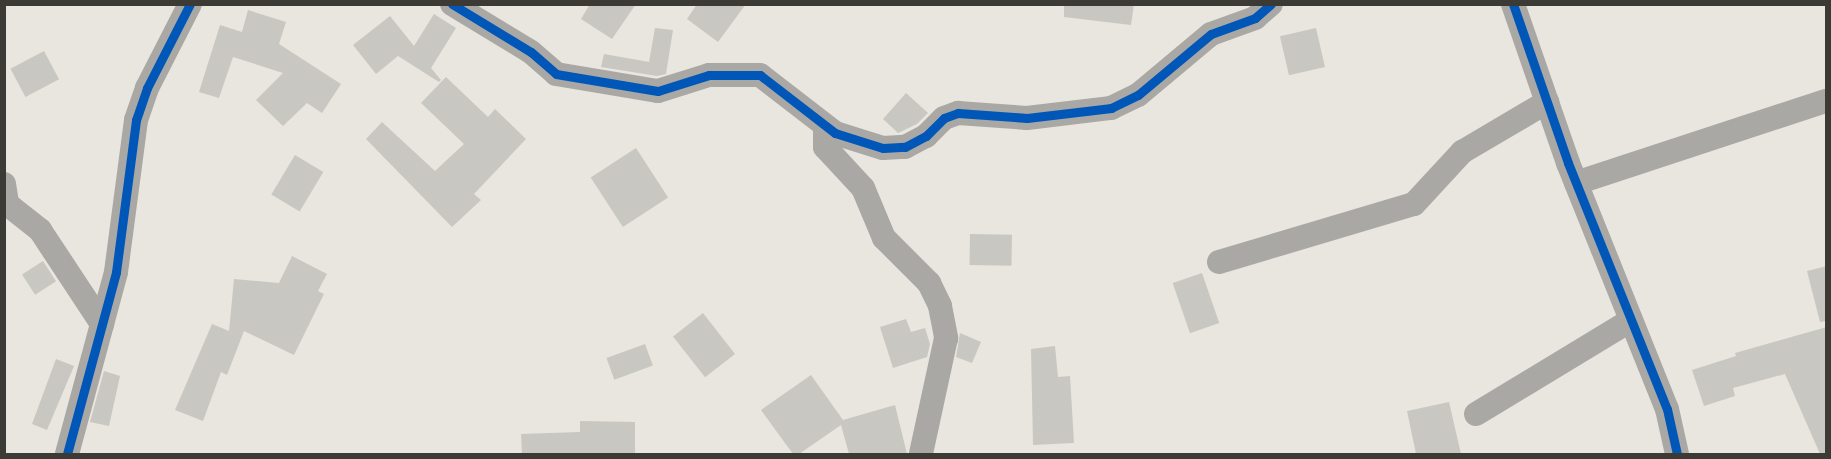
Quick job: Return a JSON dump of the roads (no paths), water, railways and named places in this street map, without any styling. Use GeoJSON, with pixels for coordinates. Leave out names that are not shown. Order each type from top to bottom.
{"type":"FeatureCollection","features":[{"type":"Feature","properties":{"kind":"street"},"geometry":{"type":"LineString","coordinates":[[67,454],[116,272],[136,120],[147,88],[190,4]]}},
{"type":"Feature","properties":{"kind":"street"},"geometry":{"type":"LineString","coordinates":[[452,4],[531,52],[556,74],[658,91],[709,75],[760,75],[835,133],[883,148],[905,147],[926,136],[944,118],[958,113],[1027,117],[1111,108],[1138,95],[1211,34],[1255,18],[1271,4]]}},
{"type":"Feature","properties":{"kind":"street"},"geometry":{"type":"LineString","coordinates":[[1513,4],[1575,183],[1667,409],[1677,454]]}},
{"type":"Feature","properties":{"kind":"street"},"geometry":{"type":"LineString","coordinates":[[1575,183],[1827,101]]}},
{"type":"Feature","properties":{"kind":"street"},"geometry":{"type":"LineString","coordinates":[[1219,262],[1414,204],[1462,152],[1547,102]]}},
{"type":"Feature","properties":{"kind":"street"},"geometry":{"type":"LineString","coordinates":[[835,133],[825,134],[825,147],[863,188],[884,238],[929,283],[940,306],[946,338],[921,454]]}},
{"type":"Feature","properties":{"kind":"street"},"geometry":{"type":"LineString","coordinates":[[4,184],[7,204],[40,230],[102,324]]}},
{"type":"Feature","properties":{"kind":"street"},"geometry":{"type":"LineString","coordinates":[[1476,414],[1631,320]]}}]}
